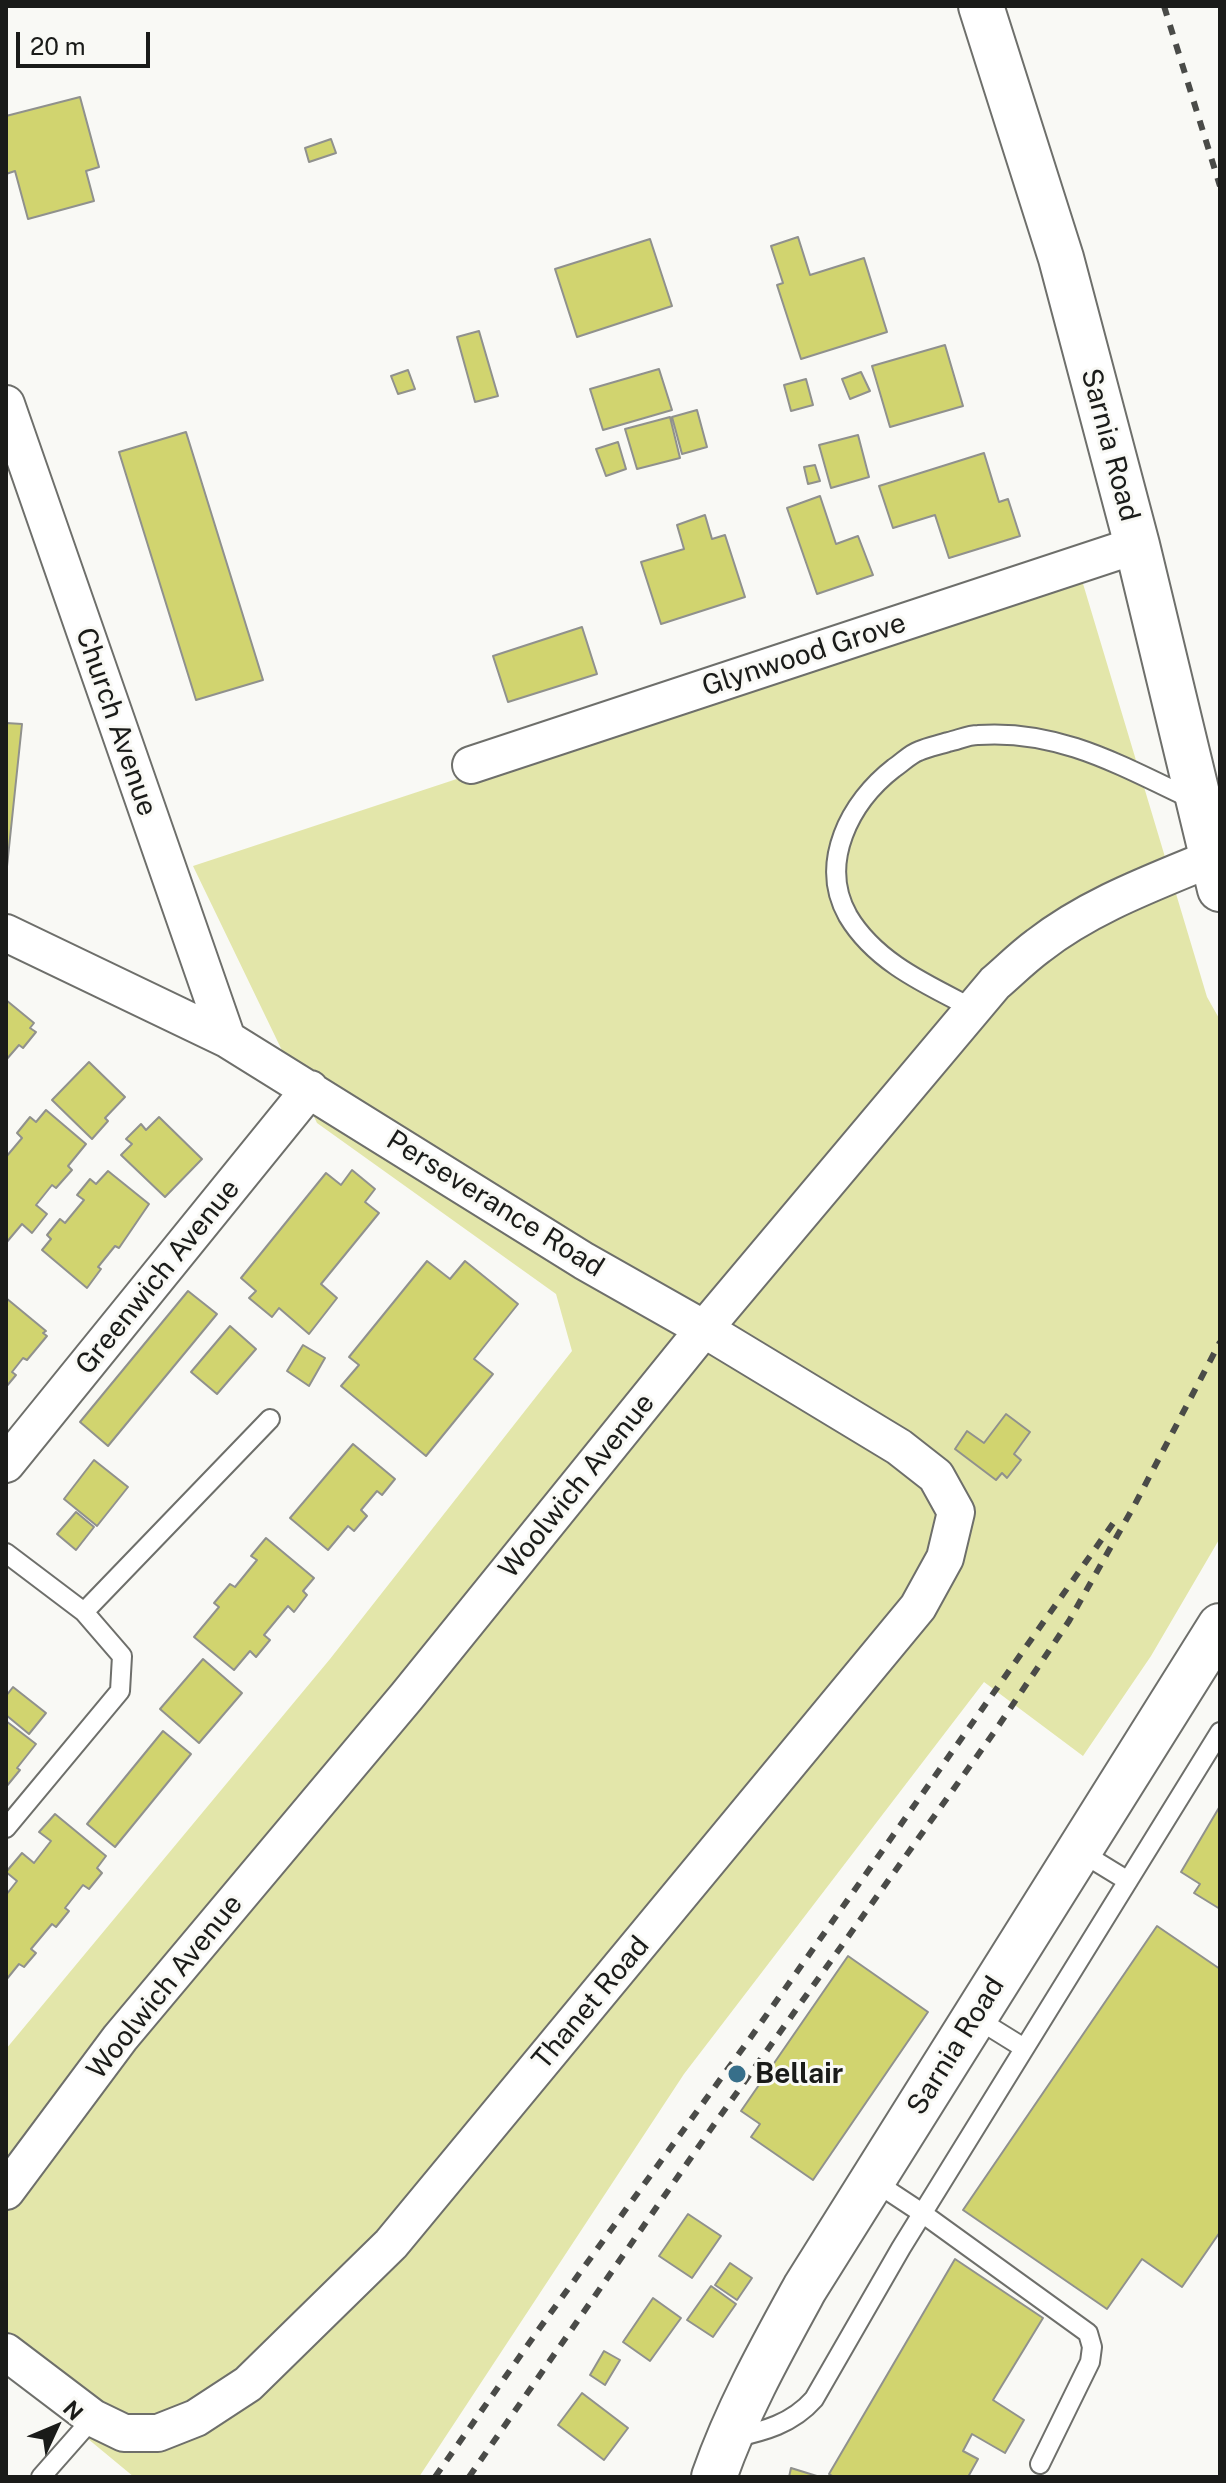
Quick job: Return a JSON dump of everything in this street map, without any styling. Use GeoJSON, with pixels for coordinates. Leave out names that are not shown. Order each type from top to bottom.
{"type":"FeatureCollection","features":[{"type":"Feature","properties":{"kind":"main road","name":"Sarnia Road"},"geometry":{"type":"LineString","coordinates":[[981,6],[1061,258],[1137,545],[1216,874]]}},
{"type":"Feature","properties":{"kind":"main road","name":"Sarnia Road"},"geometry":{"type":"LineString","coordinates":[[720,2458],[805,2288],[1220,1626]]}},
{"type":"Feature","properties":{"kind":"street","name":"Church Avenue"},"geometry":{"type":"LineString","coordinates":[[6,404],[227,1039]]}},
{"type":"Feature","properties":{"kind":"street","name":"Glynwood Grove"},"geometry":{"type":"LineString","coordinates":[[471,765],[1137,545]]}},
{"type":"Feature","properties":{"kind":"street","name":"Woolwich Avenue"},"geometry":{"type":"LineString","coordinates":[[6,2191],[120,2038],[397,1708],[704,1329],[995,983],[1039,945],[1087,914],[1143,886],[1216,874]]}},
{"type":"Feature","properties":{"kind":"street","name":"Perseverance Road"},"geometry":{"type":"LineString","coordinates":[[6,933],[227,1039],[584,1261],[704,1329],[899,1447],[936,1476],[956,1512]]}},
{"type":"Feature","properties":{"kind":"street","name":"Greenwich Avenue"},"geometry":{"type":"LineString","coordinates":[[6,1464],[310,1089]]}},
{"type":"Feature","properties":{"kind":"street","name":"Thanet Road"},"geometry":{"type":"LineString","coordinates":[[93,2418],[124,2433],[158,2433],[196,2418],[248,2384],[391,2244],[918,1607],[945,1558],[956,1512]]}},
{"type":"Feature","properties":{"kind":"street"},"geometry":{"type":"LineString","coordinates":[[7,2355],[93,2418]]}},
{"type":"Feature","properties":{"kind":"lane"},"geometry":{"type":"LineString","coordinates":[[974,1009],[909,975],[878,953],[849,916],[836,885],[836,856],[850,818],[876,783],[916,752],[975,734],[1037,736],[1090,751],[1198,802]]}},
{"type":"Feature","properties":{"kind":"lane"},"geometry":{"type":"LineString","coordinates":[[84,1612],[270,1419]]}},
{"type":"Feature","properties":{"kind":"lane"},"geometry":{"type":"LineString","coordinates":[[6,1553],[84,1612],[122,1656],[120,1691],[6,1828]]}},
{"type":"Feature","properties":{"kind":"lane"},"geometry":{"type":"LineString","coordinates":[[720,2458],[785,2422],[804,2410],[814,2399],[922,2213],[1220,1732]]}},
{"type":"Feature","properties":{"kind":"lane"},"geometry":{"type":"LineString","coordinates":[[1079,1851],[1128,1881]]}},
{"type":"Feature","properties":{"kind":"lane"},"geometry":{"type":"LineString","coordinates":[[974,2017],[1024,2048]]}},
{"type":"Feature","properties":{"kind":"lane"},"geometry":{"type":"LineString","coordinates":[[872,2180],[1088,2333],[1092,2347],[1090,2362],[1040,2464]]}},
{"type":"Feature","properties":{"kind":"lane"},"geometry":{"type":"LineString","coordinates":[[41,2477],[93,2418]]}},
{"type":"Feature","properties":{"kind":"green space"},"geometry":{"type":"Polygon","coordinates":[[[1081,577],[1207,997],[1220,1020],[1220,1538],[1151,1656],[1083,1756],[984,1682],[684,2074],[419,2477],[134,2477],[6,2371],[6,2049],[330,1659],[572,1351],[556,1294],[317,1123],[193,866],[1081,577]]]}},
{"type":"Feature","properties":{"kind":"building"},"geometry":{"type":"Polygon","coordinates":[[[80,97],[99,167],[86,171],[94,201],[28,219],[15,171],[6,174],[6,116],[80,97]]]}},
{"type":"Feature","properties":{"kind":"building"},"geometry":{"type":"Polygon","coordinates":[[[331,139],[336,153],[309,162],[305,148],[331,139]]]}},
{"type":"Feature","properties":{"kind":"building"},"geometry":{"type":"Polygon","coordinates":[[[798,237],[810,275],[864,258],[887,332],[801,359],[777,285],[783,283],[771,246],[798,237]]]}},
{"type":"Feature","properties":{"kind":"building"},"geometry":{"type":"Polygon","coordinates":[[[650,239],[672,306],[577,337],[555,269],[650,239]]]}},
{"type":"Feature","properties":{"kind":"building"},"geometry":{"type":"Polygon","coordinates":[[[479,331],[498,396],[475,402],[457,337],[479,331]]]}},
{"type":"Feature","properties":{"kind":"building"},"geometry":{"type":"Polygon","coordinates":[[[945,345],[963,406],[890,427],[872,366],[945,345]]]}},
{"type":"Feature","properties":{"kind":"building"},"geometry":{"type":"Polygon","coordinates":[[[659,369],[672,410],[603,430],[590,389],[659,369]]]}},
{"type":"Feature","properties":{"kind":"building"},"geometry":{"type":"Polygon","coordinates":[[[408,370],[415,389],[398,394],[391,376],[408,370]]]}},
{"type":"Feature","properties":{"kind":"building"},"geometry":{"type":"Polygon","coordinates":[[[861,372],[870,391],[850,399],[842,379],[861,372]]]}},
{"type":"Feature","properties":{"kind":"building"},"geometry":{"type":"Polygon","coordinates":[[[806,379],[813,405],[791,411],[784,385],[806,379]]]}},
{"type":"Feature","properties":{"kind":"building"},"geometry":{"type":"Polygon","coordinates":[[[697,410],[707,447],[682,454],[672,417],[697,410]]]}},
{"type":"Feature","properties":{"kind":"building"},"geometry":{"type":"Polygon","coordinates":[[[670,417],[680,458],[637,469],[625,429],[670,417]]]}},
{"type":"Feature","properties":{"kind":"building"},"geometry":{"type":"Polygon","coordinates":[[[186,432],[263,680],[196,700],[119,452],[186,432]]]}},
{"type":"Feature","properties":{"kind":"building"},"geometry":{"type":"Polygon","coordinates":[[[858,435],[869,477],[831,488],[819,445],[858,435]]]}},
{"type":"Feature","properties":{"kind":"building"},"geometry":{"type":"Polygon","coordinates":[[[618,442],[626,469],[606,476],[596,449],[618,442]]]}},
{"type":"Feature","properties":{"kind":"building"},"geometry":{"type":"Polygon","coordinates":[[[984,453],[999,502],[1008,499],[1020,536],[949,558],[935,515],[893,528],[879,486],[984,453]]]}},
{"type":"Feature","properties":{"kind":"building"},"geometry":{"type":"Polygon","coordinates":[[[815,465],[820,481],[808,484],[804,467],[815,465]]]}},
{"type":"Feature","properties":{"kind":"building"},"geometry":{"type":"Polygon","coordinates":[[[820,496],[836,544],[858,536],[873,575],[817,594],[787,508],[820,496]]]}},
{"type":"Feature","properties":{"kind":"building"},"geometry":{"type":"Polygon","coordinates":[[[705,515],[712,539],[725,535],[745,597],[661,624],[641,562],[684,549],[677,525],[705,515]]]}},
{"type":"Feature","properties":{"kind":"building"},"geometry":{"type":"Polygon","coordinates":[[[582,627],[597,674],[508,702],[493,656],[582,627]]]}},
{"type":"Feature","properties":{"kind":"building"},"geometry":{"type":"Polygon","coordinates":[[[6,723],[22,724],[6,876],[6,723]]]}},
{"type":"Feature","properties":{"kind":"building"},"geometry":{"type":"Polygon","coordinates":[[[6,1000],[34,1023],[30,1028],[36,1032],[23,1048],[19,1045],[6,1060],[6,1000]]]}},
{"type":"Feature","properties":{"kind":"building"},"geometry":{"type":"Polygon","coordinates":[[[89,1062],[125,1097],[105,1118],[108,1121],[92,1139],[52,1100],[89,1062]]]}},
{"type":"Feature","properties":{"kind":"building"},"geometry":{"type":"Polygon","coordinates":[[[46,1110],[86,1144],[68,1166],[72,1170],[56,1188],[52,1185],[36,1205],[47,1214],[32,1233],[22,1224],[6,1243],[6,1157],[22,1138],[17,1133],[30,1117],[36,1122],[46,1110]]]}},
{"type":"Feature","properties":{"kind":"building"},"geometry":{"type":"Polygon","coordinates":[[[159,1117],[202,1159],[165,1197],[121,1155],[132,1144],[126,1139],[141,1124],[146,1130],[159,1117]]]}},
{"type":"Feature","properties":{"kind":"building"},"geometry":{"type":"Polygon","coordinates":[[[352,1170],[375,1189],[365,1202],[379,1213],[321,1284],[337,1298],[309,1334],[279,1308],[272,1317],[249,1298],[256,1291],[241,1278],[326,1173],[341,1185],[352,1170]]]}},
{"type":"Feature","properties":{"kind":"building"},"geometry":{"type":"Polygon","coordinates":[[[108,1171],[149,1204],[119,1248],[115,1246],[98,1267],[101,1269],[87,1288],[42,1250],[51,1239],[47,1235],[60,1219],[65,1223],[84,1200],[77,1195],[90,1179],[96,1184],[108,1171]]]}},
{"type":"Feature","properties":{"kind":"building"},"geometry":{"type":"Polygon","coordinates":[[[427,1261],[450,1279],[465,1261],[518,1304],[474,1359],[493,1374],[426,1456],[341,1386],[359,1365],[349,1357],[427,1261]]]}},
{"type":"Feature","properties":{"kind":"building"},"geometry":{"type":"Polygon","coordinates":[[[188,1291],[217,1314],[108,1446],[80,1422],[188,1291]]]}},
{"type":"Feature","properties":{"kind":"building"},"geometry":{"type":"Polygon","coordinates":[[[6,1298],[46,1331],[43,1333],[47,1336],[27,1360],[23,1358],[12,1372],[16,1375],[6,1387],[6,1298]]]}},
{"type":"Feature","properties":{"kind":"building"},"geometry":{"type":"Polygon","coordinates":[[[230,1326],[256,1349],[217,1394],[191,1372],[230,1326]]]}},
{"type":"Feature","properties":{"kind":"building"},"geometry":{"type":"Polygon","coordinates":[[[303,1345],[325,1358],[309,1386],[287,1371],[303,1345]]]}},
{"type":"Feature","properties":{"kind":"building"},"geometry":{"type":"Polygon","coordinates":[[[1006,1414],[1030,1432],[1014,1454],[1021,1460],[1007,1478],[1002,1473],[996,1480],[955,1449],[967,1431],[984,1443],[1006,1414]]]}},
{"type":"Feature","properties":{"kind":"building"},"geometry":{"type":"Polygon","coordinates":[[[353,1444],[395,1479],[382,1495],[377,1491],[361,1510],[367,1516],[354,1531],[348,1526],[328,1550],[290,1518],[353,1444]]]}},
{"type":"Feature","properties":{"kind":"building"},"geometry":{"type":"Polygon","coordinates":[[[94,1460],[128,1487],[97,1526],[64,1499],[94,1460]]]}},
{"type":"Feature","properties":{"kind":"building"},"geometry":{"type":"Polygon","coordinates":[[[76,1512],[94,1527],[76,1550],[57,1534],[76,1512]]]}},
{"type":"Feature","properties":{"kind":"building"},"geometry":{"type":"Polygon","coordinates":[[[266,1538],[314,1578],[303,1591],[307,1595],[294,1612],[288,1606],[264,1635],[270,1640],[256,1657],[250,1651],[234,1670],[194,1637],[219,1607],[214,1603],[230,1584],[235,1587],[257,1560],[251,1556],[266,1538]]]}},
{"type":"Feature","properties":{"kind":"building"},"geometry":{"type":"Polygon","coordinates":[[[203,1659],[242,1693],[199,1743],[160,1709],[203,1659]]]}},
{"type":"Feature","properties":{"kind":"building"},"geometry":{"type":"Polygon","coordinates":[[[13,1687],[46,1713],[29,1734],[6,1715],[6,1696],[13,1687]]]}},
{"type":"Feature","properties":{"kind":"building"},"geometry":{"type":"Polygon","coordinates":[[[6,1721],[36,1744],[6,1787],[6,1721]]]}},
{"type":"Feature","properties":{"kind":"building"},"geometry":{"type":"Polygon","coordinates":[[[163,1731],[191,1754],[115,1847],[87,1824],[163,1731]]]}},
{"type":"Feature","properties":{"kind":"building"},"geometry":{"type":"Polygon","coordinates":[[[1220,1806],[1220,1909],[1194,1893],[1200,1884],[1181,1872],[1220,1806]]]}},
{"type":"Feature","properties":{"kind":"building"},"geometry":{"type":"Polygon","coordinates":[[[55,1814],[106,1856],[97,1868],[102,1873],[89,1889],[83,1885],[65,1908],[69,1911],[56,1927],[52,1924],[31,1949],[36,1953],[24,1967],[19,1964],[6,1980],[6,1895],[17,1881],[6,1872],[22,1853],[34,1863],[51,1841],[39,1832],[55,1814]]]}},
{"type":"Feature","properties":{"kind":"building"},"geometry":{"type":"Polygon","coordinates":[[[1157,1926],[1220,1969],[1220,2232],[1182,2287],[1142,2259],[1107,2309],[963,2210],[1157,1926]]]}},
{"type":"Feature","properties":{"kind":"building"},"geometry":{"type":"Polygon","coordinates":[[[848,1956],[928,2012],[813,2180],[751,2137],[760,2124],[741,2111],[848,1956]]]}},
{"type":"Feature","properties":{"kind":"building"},"geometry":{"type":"Polygon","coordinates":[[[688,2214],[721,2236],[692,2278],[659,2256],[688,2214]]]}},
{"type":"Feature","properties":{"kind":"building"},"geometry":{"type":"Polygon","coordinates":[[[955,2259],[1043,2318],[993,2400],[1024,2420],[1005,2453],[972,2434],[963,2451],[978,2459],[968,2477],[834,2477],[829,2474],[955,2259]]]}},
{"type":"Feature","properties":{"kind":"building"},"geometry":{"type":"Polygon","coordinates":[[[730,2263],[752,2278],[737,2300],[715,2285],[730,2263]]]}},
{"type":"Feature","properties":{"kind":"building"},"geometry":{"type":"Polygon","coordinates":[[[711,2286],[736,2304],[713,2337],[687,2320],[711,2286]]]}},
{"type":"Feature","properties":{"kind":"building"},"geometry":{"type":"Polygon","coordinates":[[[653,2298],[681,2318],[650,2361],[623,2342],[653,2298]]]}},
{"type":"Feature","properties":{"kind":"building"},"geometry":{"type":"Polygon","coordinates":[[[604,2351],[620,2360],[605,2385],[590,2375],[604,2351]]]}},
{"type":"Feature","properties":{"kind":"building"},"geometry":{"type":"Polygon","coordinates":[[[582,2393],[628,2428],[604,2460],[558,2425],[582,2393]]]}},
{"type":"Feature","properties":{"kind":"building"},"geometry":{"type":"Polygon","coordinates":[[[791,2468],[820,2477],[789,2477],[791,2468]]]}},
{"type":"Feature","properties":{"kind":"railway"},"geometry":{"type":"LineString","coordinates":[[1164,6],[1220,186]]}},
{"type":"Feature","properties":{"kind":"railway"},"geometry":{"type":"LineString","coordinates":[[469,2477],[713,2126],[995,1731],[1069,1621],[1134,1506],[1220,1342]]}},
{"type":"Feature","properties":{"kind":"railway"},"geometry":{"type":"LineString","coordinates":[[435,2477],[751,2037],[1114,1522]]}},
{"type":"Feature","properties":{"kind":"place","name":"Bellair"},"geometry":{"type":"Point","coordinates":[737,2074]}}]}
